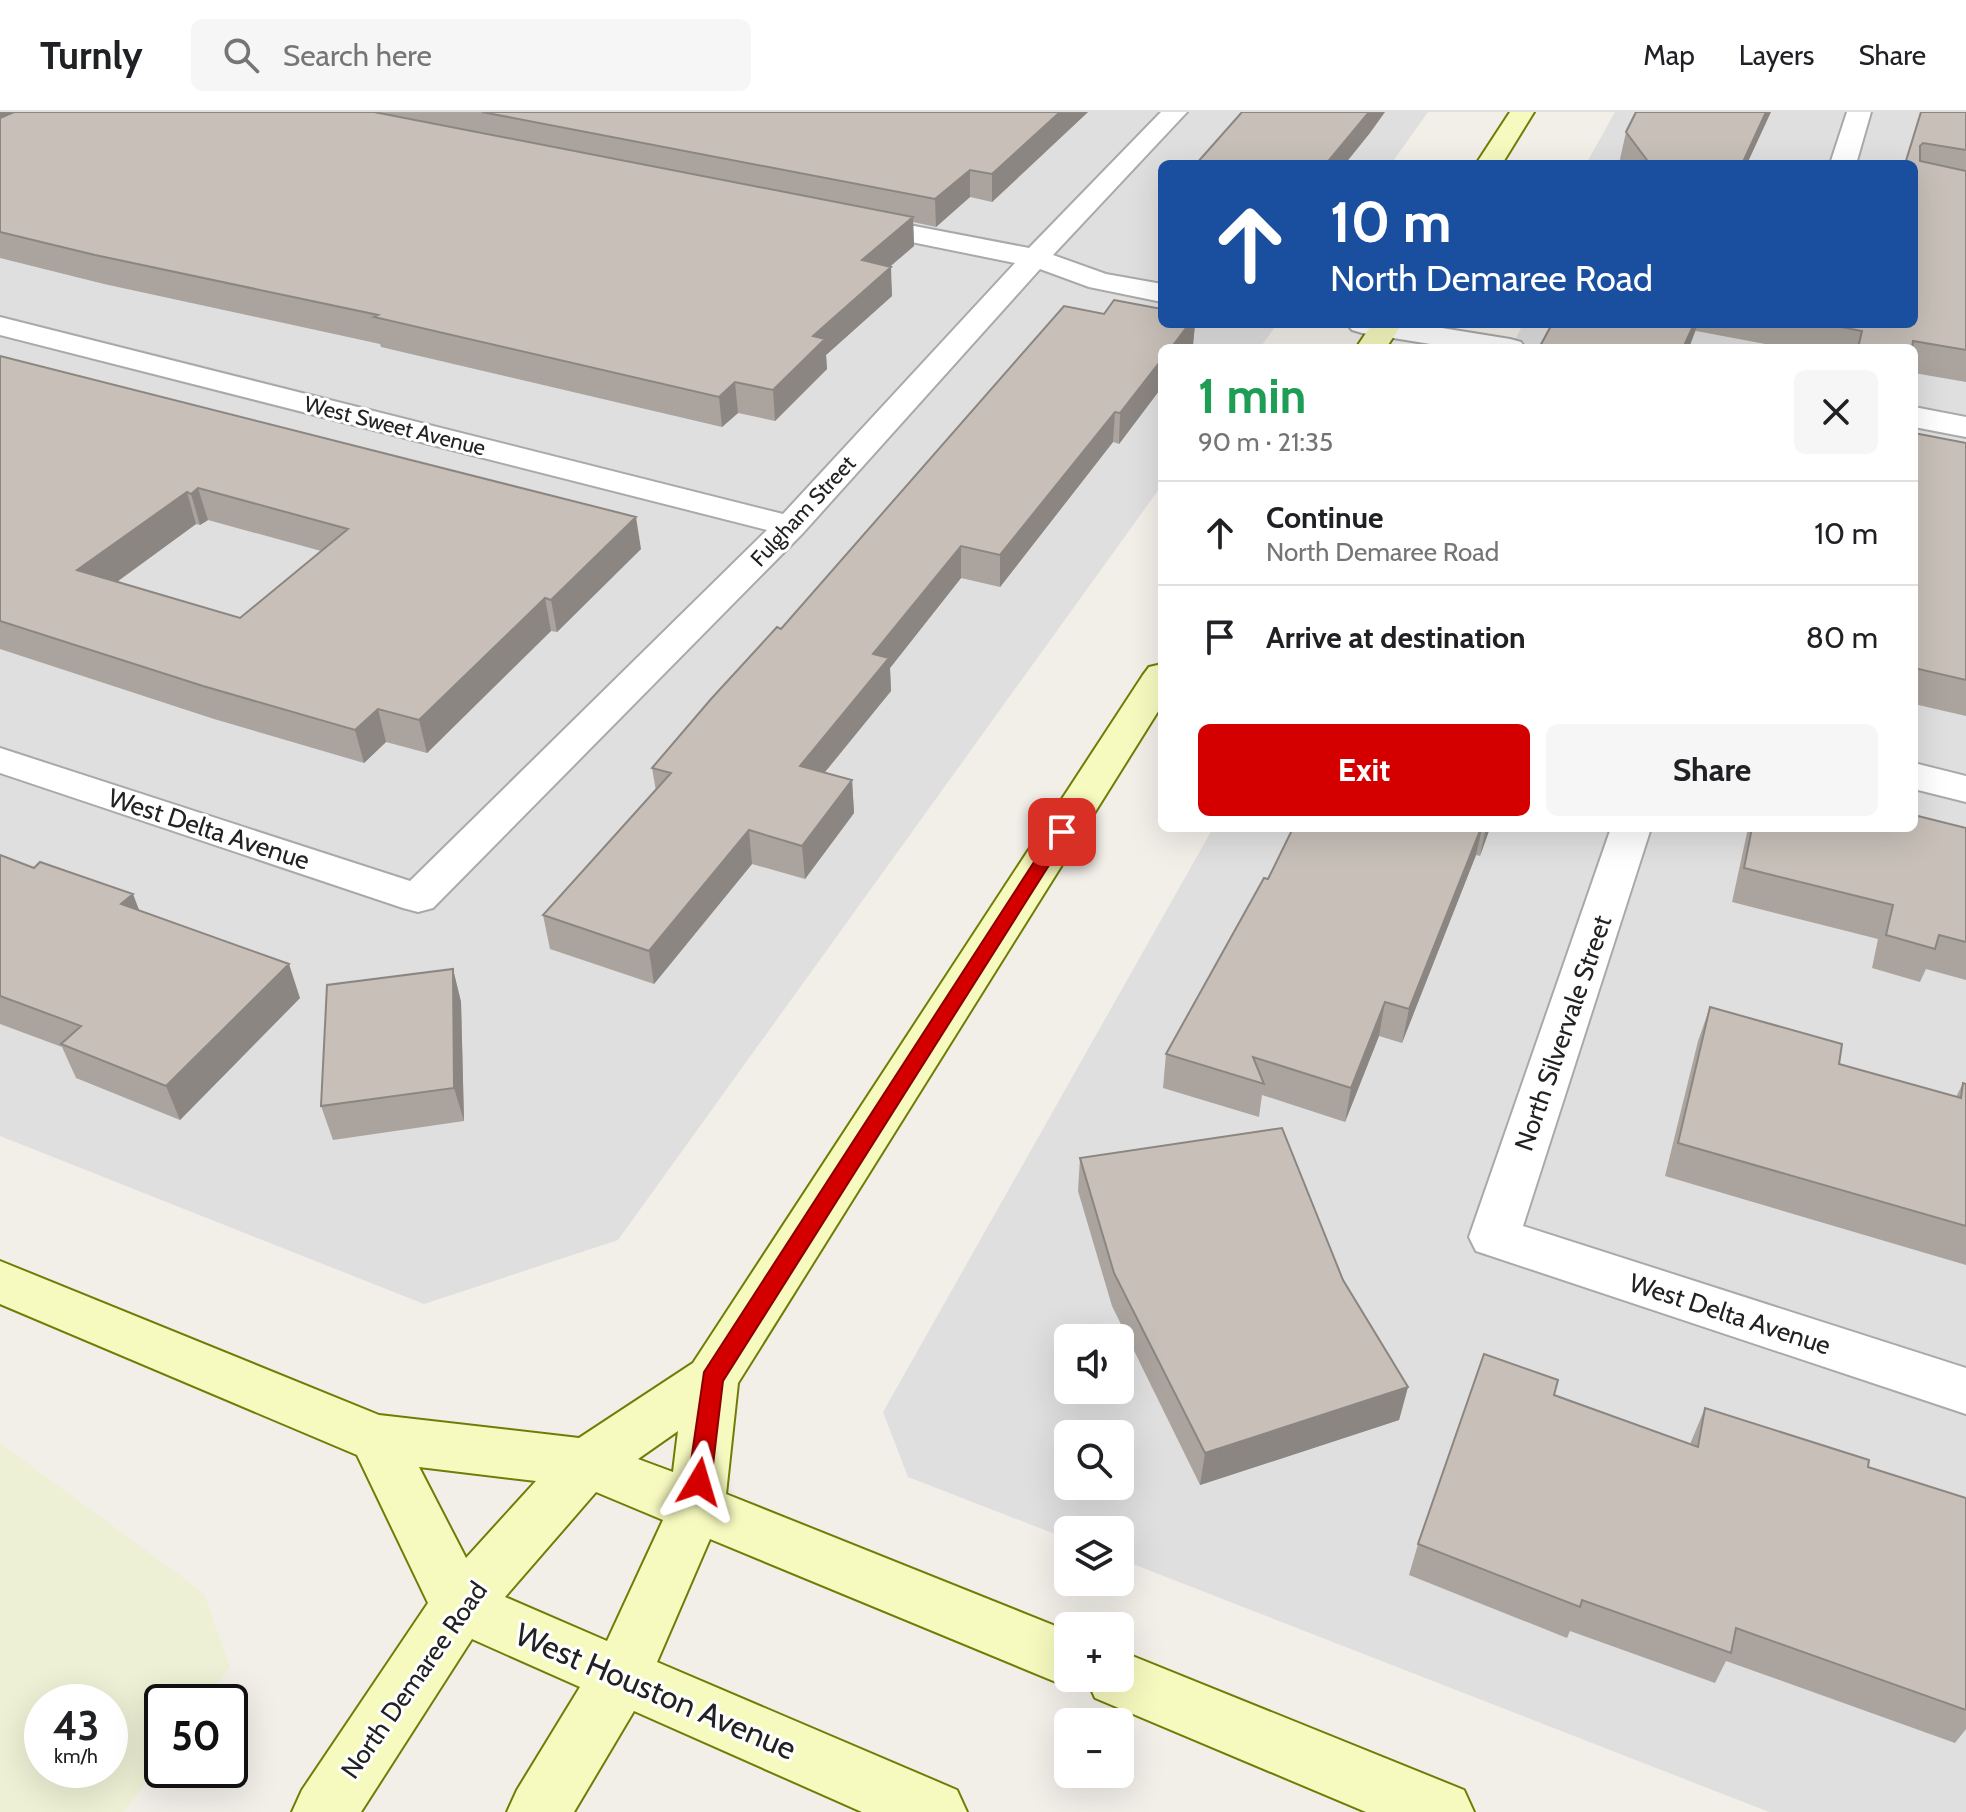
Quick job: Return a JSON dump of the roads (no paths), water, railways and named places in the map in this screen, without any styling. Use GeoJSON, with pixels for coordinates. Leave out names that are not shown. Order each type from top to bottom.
{"type":"FeatureCollection","features":[{"type":"Feature","properties":{"kind":"main road"},"geometry":{"type":"LineString","coordinates":[[1492,160],[1522,112]]}},
{"type":"Feature","properties":{"kind":"main road","name":"North Demaree Road"},"geometry":{"type":"LineString","coordinates":[[324,1812],[460,1606],[587,1463],[712,1379],[1158,681]]}},
{"type":"Feature","properties":{"kind":"main road"},"geometry":{"type":"LineString","coordinates":[[0,1282],[376,1438],[587,1463],[1054,1653]]}},
{"type":"Feature","properties":{"kind":"main road"},"geometry":{"type":"LineString","coordinates":[[539,1812],[620,1678],[696,1508],[712,1379]]}},
{"type":"Feature","properties":{"kind":"main road"},"geometry":{"type":"LineString","coordinates":[[376,1438],[460,1606]]}},
{"type":"Feature","properties":{"kind":"main road","name":"West Houston Avenue"},"geometry":{"type":"LineString","coordinates":[[460,1606],[935,1812]]}},
{"type":"Feature","properties":{"kind":"main road"},"geometry":{"type":"LineString","coordinates":[[1134,1685],[1442,1812]]}},
{"type":"Feature","properties":{"kind":"street","name":"Fulgham Street"},"geometry":{"type":"LineString","coordinates":[[418,898],[791,526],[1035,258],[1175,112]]}},
{"type":"Feature","properties":{"kind":"street"},"geometry":{"type":"LineString","coordinates":[[1844,160],[1859,112]]}},
{"type":"Feature","properties":{"kind":"street"},"geometry":{"type":"LineString","coordinates":[[835,218],[1035,258],[1099,281],[1158,292]]}},
{"type":"Feature","properties":{"kind":"street"},"geometry":{"type":"LineString","coordinates":[[1035,258],[1113,260],[1158,269]]}},
{"type":"Feature","properties":{"kind":"street","name":"West Sweet Avenue"},"geometry":{"type":"LineString","coordinates":[[0,326],[791,526]]}},
{"type":"Feature","properties":{"kind":"street"},"geometry":{"type":"LineString","coordinates":[[1377,329],[1482,344]]}},
{"type":"Feature","properties":{"kind":"street"},"geometry":{"type":"LineString","coordinates":[[1918,418],[1966,427]]}},
{"type":"Feature","properties":{"kind":"street","name":"West Delta Avenue"},"geometry":{"type":"LineString","coordinates":[[0,760],[418,898]]}},
{"type":"Feature","properties":{"kind":"street"},"geometry":{"type":"LineString","coordinates":[[1918,777],[1966,789]]}},
{"type":"Feature","properties":{"kind":"street","name":"North Silvervale Street"},"geometry":{"type":"LineString","coordinates":[[1494,1237],[1630,832]]}},
{"type":"Feature","properties":{"kind":"street","name":"West Delta Avenue"},"geometry":{"type":"LineString","coordinates":[[1494,1237],[1966,1391]]}}]}
